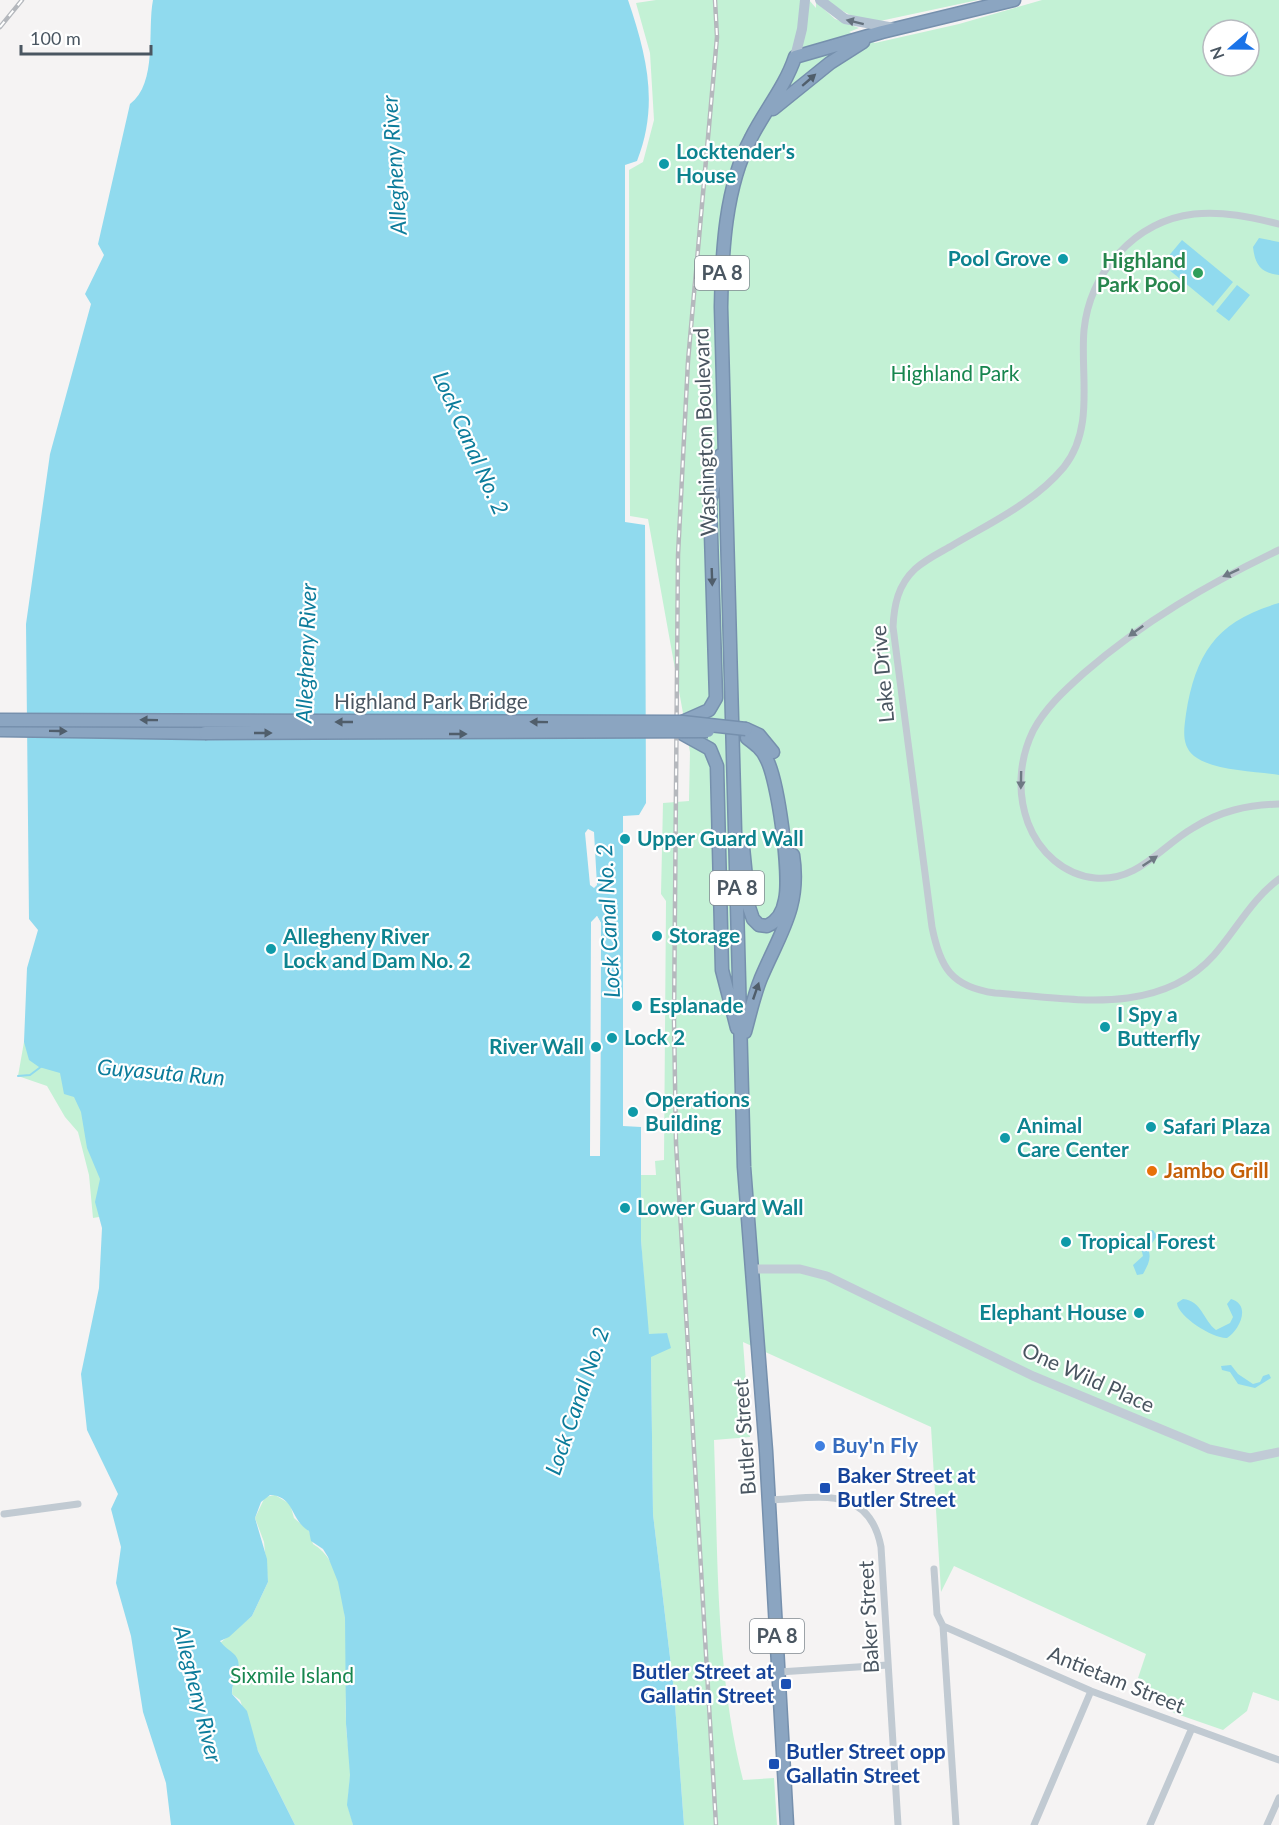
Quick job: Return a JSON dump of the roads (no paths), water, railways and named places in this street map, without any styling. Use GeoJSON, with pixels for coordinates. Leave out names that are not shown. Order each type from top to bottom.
{"type":"FeatureCollection","features":[{"type":"Feature","properties":{"kind":"highway","name":"PA 8"},"geometry":{"type":"LineString","coordinates":[[795,57],[897,28],[1014,0]]}},
{"type":"Feature","properties":{"kind":"highway","name":"PA 8"},"geometry":{"type":"LineString","coordinates":[[763,117],[830,63],[882,32]]}},
{"type":"Feature","properties":{"kind":"highway","name":"Washington Boulevard"},"geometry":{"type":"LineString","coordinates":[[741,1047],[722,307],[724,248],[737,173],[750,139],[785,83],[795,57]]}},
{"type":"Feature","properties":{"kind":"highway"},"geometry":{"type":"LineString","coordinates":[[681,727],[709,710],[716,698],[710,501],[725,436]]}},
{"type":"Feature","properties":{"kind":"highway","name":"Highland Park Bridge"},"geometry":{"type":"LineString","coordinates":[[0,720],[681,727]]}},
{"type":"Feature","properties":{"kind":"highway"},"geometry":{"type":"LineString","coordinates":[[681,727],[715,732],[747,733],[763,739],[778,764],[796,883],[790,916],[757,989],[741,1047]]}},
{"type":"Feature","properties":{"kind":"highway"},"geometry":{"type":"LineString","coordinates":[[681,727],[710,749],[717,766],[722,970],[741,1047]]}},
{"type":"Feature","properties":{"kind":"highway","name":"Highland Park Bridge"},"geometry":{"type":"LineString","coordinates":[[0,730],[416,734],[681,727]]}},
{"type":"Feature","properties":{"kind":"highway"},"geometry":{"type":"LineString","coordinates":[[733,729],[749,907],[753,919],[765,927],[773,923],[782,912],[786,899],[787,873],[772,772],[762,751],[747,733]]}},
{"type":"Feature","properties":{"kind":"highway","name":"Butler Street"},"geometry":{"type":"LineString","coordinates":[[741,1047],[744,1167],[769,1500],[787,1825]]}},
{"type":"Feature","properties":{"kind":"main road"},"geometry":{"type":"LineString","coordinates":[[795,57],[802,29],[805,0]]}},
{"type":"Feature","properties":{"kind":"main road"},"geometry":{"type":"LineString","coordinates":[[820,0],[845,19],[897,28]]}},
{"type":"Feature","properties":{"kind":"main road","name":"One Wild Place"},"geometry":{"type":"LineString","coordinates":[[752,1269],[800,1269],[827,1275],[1033,1376],[1209,1449],[1250,1458],[1279,1452]]}},
{"type":"Feature","properties":{"kind":"street","name":"Lake Drive"},"geometry":{"type":"LineString","coordinates":[[1279,224],[1230,214],[1195,214],[1154,226],[1126,245],[1097,284],[1086,316],[1083,416],[1074,452],[1060,472],[1027,501],[915,569],[897,596],[894,627],[932,927],[938,954],[950,975],[959,982],[979,991],[995,993],[1110,1000],[1152,994],[1182,981],[1207,963],[1261,894],[1279,879]]}},
{"type":"Feature","properties":{"kind":"street"},"geometry":{"type":"LineString","coordinates":[[1279,550],[1184,598],[1127,637],[1083,674],[1056,700],[1038,723],[1027,747],[1021,780],[1024,812],[1041,847],[1068,871],[1093,878],[1116,877],[1138,869],[1190,830],[1236,808],[1279,804]]}},
{"type":"Feature","properties":{"kind":"street","name":"Baker Street"},"geometry":{"type":"LineString","coordinates":[[769,1500],[843,1499],[858,1506],[870,1518],[881,1547],[898,1825]]}},
{"type":"Feature","properties":{"kind":"street"},"geometry":{"type":"LineString","coordinates":[[4,1514],[78,1504]]}},
{"type":"Feature","properties":{"kind":"street"},"geometry":{"type":"LineString","coordinates":[[934,1569],[937,1614],[943,1626],[956,1825]]}},
{"type":"Feature","properties":{"kind":"street","name":"Antietam Street"},"geometry":{"type":"LineString","coordinates":[[943,1626],[1091,1691],[1279,1760]]}},
{"type":"Feature","properties":{"kind":"street"},"geometry":{"type":"LineString","coordinates":[[779,1672],[888,1665]]}},
{"type":"Feature","properties":{"kind":"street"},"geometry":{"type":"LineString","coordinates":[[1034,1825],[1091,1691]]}},
{"type":"Feature","properties":{"kind":"street"},"geometry":{"type":"LineString","coordinates":[[1150,1825],[1192,1728]]}},
{"type":"Feature","properties":{"kind":"street"},"geometry":{"type":"LineString","coordinates":[[1267,1825],[1279,1798]]}},
{"type":"Feature","properties":{"kind":"water"},"geometry":{"type":"Polygon","coordinates":[[[153,0],[628,0],[641,41],[648,80],[648,120],[637,161],[625,165],[625,522],[645,525],[646,803],[639,815],[623,816],[623,1126],[641,1127],[641,1240],[649,1334],[667,1333],[671,1348],[651,1357],[653,1514],[674,1691],[684,1825],[353,1825],[347,1805],[350,1775],[346,1724],[345,1618],[338,1582],[323,1549],[311,1541],[309,1531],[298,1521],[288,1504],[278,1496],[270,1495],[261,1502],[255,1518],[267,1559],[268,1582],[252,1616],[229,1637],[220,1641],[238,1660],[232,1694],[247,1711],[258,1751],[295,1825],[171,1825],[166,1783],[143,1712],[131,1636],[116,1583],[121,1547],[111,1509],[118,1494],[87,1430],[81,1374],[99,1288],[102,1228],[95,1202],[100,1179],[87,1148],[81,1112],[74,1097],[64,1094],[60,1073],[39,1067],[29,1060],[24,1042],[27,968],[38,930],[29,919],[26,624],[50,454],[91,304],[85,294],[104,255],[98,244],[130,104],[139,95],[148,70],[153,0]],[[597,916],[591,923],[591,1156],[600,1156],[601,923],[597,916]]]}},
{"type":"Feature","properties":{"kind":"water"},"geometry":{"type":"Polygon","coordinates":[[[1259,238],[1279,242],[1279,275],[1263,270],[1257,263],[1253,247],[1259,238]]]}},
{"type":"Feature","properties":{"kind":"water","name":"Highland Park Pool"},"geometry":{"type":"Polygon","coordinates":[[[1182,240],[1233,282],[1213,306],[1162,264],[1182,240]]]}},
{"type":"Feature","properties":{"kind":"water"},"geometry":{"type":"Polygon","coordinates":[[[1237,285],[1250,295],[1229,321],[1216,311],[1237,285]]]}},
{"type":"Feature","properties":{"kind":"water"},"geometry":{"type":"Polygon","coordinates":[[[1279,603],[1279,775],[1223,768],[1202,761],[1194,756],[1187,747],[1184,731],[1190,692],[1203,656],[1225,630],[1240,619],[1279,603]]]}},
{"type":"Feature","properties":{"kind":"water"},"geometry":{"type":"Polygon","coordinates":[[[1153,1230],[1157,1236],[1148,1249],[1150,1255],[1148,1265],[1143,1274],[1137,1275],[1133,1265],[1143,1256],[1141,1248],[1149,1236],[1149,1231],[1153,1230]]]}},
{"type":"Feature","properties":{"kind":"water"},"geometry":{"type":"Polygon","coordinates":[[[1183,1299],[1194,1303],[1216,1330],[1230,1323],[1233,1317],[1227,1304],[1231,1299],[1237,1302],[1242,1312],[1236,1330],[1227,1338],[1214,1335],[1198,1326],[1183,1315],[1179,1309],[1177,1303],[1183,1299]]]}},
{"type":"Feature","properties":{"kind":"water"},"geometry":{"type":"Polygon","coordinates":[[[1231,1365],[1238,1374],[1253,1384],[1260,1382],[1263,1376],[1269,1374],[1271,1378],[1255,1388],[1238,1384],[1230,1372],[1222,1370],[1221,1366],[1231,1365]]]}},
{"type":"Feature","properties":{"kind":"waterway","name":"Guyasuta Run"},"geometry":{"type":"LineString","coordinates":[[18,1076],[30,1075],[42,1066]]}},
{"type":"Feature","properties":{"kind":"railway"},"geometry":{"type":"LineString","coordinates":[[0,27],[22,0]]}},
{"type":"Feature","properties":{"kind":"railway"},"geometry":{"type":"LineString","coordinates":[[715,0],[717,37],[688,361],[678,555],[674,1021],[676,1143],[716,1825]]}},
{"type":"Feature","properties":{"kind":"place","name":"Locktender's House"},"geometry":{"type":"Point","coordinates":[664,164]}},
{"type":"Feature","properties":{"kind":"place","name":"Pool Grove"},"geometry":{"type":"Point","coordinates":[1063,259]}},
{"type":"Feature","properties":{"kind":"place","name":"Highland Park Pool"},"geometry":{"type":"Point","coordinates":[1198,273]}},
{"type":"Feature","properties":{"kind":"place","name":"Upper Guard Wall"},"geometry":{"type":"Point","coordinates":[625,839]}},
{"type":"Feature","properties":{"kind":"place","name":"Storage"},"geometry":{"type":"Point","coordinates":[657,936]}},
{"type":"Feature","properties":{"kind":"place","name":"Allegheny River Lock and Dam No. 2"},"geometry":{"type":"Point","coordinates":[271,949]}},
{"type":"Feature","properties":{"kind":"place","name":"Esplanade"},"geometry":{"type":"Point","coordinates":[637,1006]}},
{"type":"Feature","properties":{"kind":"place","name":"I Spy a Butterfly"},"geometry":{"type":"Point","coordinates":[1105,1027]}},
{"type":"Feature","properties":{"kind":"place","name":"Lock 2"},"geometry":{"type":"Point","coordinates":[612,1038]}},
{"type":"Feature","properties":{"kind":"place","name":"River Wall"},"geometry":{"type":"Point","coordinates":[596,1047]}},
{"type":"Feature","properties":{"kind":"place","name":"Operations Building"},"geometry":{"type":"Point","coordinates":[633,1112]}},
{"type":"Feature","properties":{"kind":"place","name":"Safari Plaza"},"geometry":{"type":"Point","coordinates":[1151,1127]}},
{"type":"Feature","properties":{"kind":"place","name":"Animal Care Center"},"geometry":{"type":"Point","coordinates":[1005,1138]}},
{"type":"Feature","properties":{"kind":"place","name":"Jambo Grill"},"geometry":{"type":"Point","coordinates":[1152,1171]}},
{"type":"Feature","properties":{"kind":"place","name":"Lower Guard Wall"},"geometry":{"type":"Point","coordinates":[625,1208]}},
{"type":"Feature","properties":{"kind":"place","name":"Tropical Forest"},"geometry":{"type":"Point","coordinates":[1066,1242]}},
{"type":"Feature","properties":{"kind":"place","name":"Elephant House"},"geometry":{"type":"Point","coordinates":[1139,1313]}},
{"type":"Feature","properties":{"kind":"place","name":"Buy'n Fly"},"geometry":{"type":"Point","coordinates":[820,1446]}},
{"type":"Feature","properties":{"kind":"place","name":"Baker Street at Butler Street"},"geometry":{"type":"Point","coordinates":[825,1488]}},
{"type":"Feature","properties":{"kind":"place","name":"Butler Street at Gallatin Street"},"geometry":{"type":"Point","coordinates":[786,1684]}},
{"type":"Feature","properties":{"kind":"place","name":"Butler Street opp Gallatin Street"},"geometry":{"type":"Point","coordinates":[774,1764]}},
{"type":"Feature","properties":{"kind":"water label","name":"Allegheny River"},"geometry":{"type":"Point","coordinates":[394,165]}},
{"type":"Feature","properties":{"kind":"water label","name":"Lock Canal No. 2"},"geometry":{"type":"Point","coordinates":[471,443]}},
{"type":"Feature","properties":{"kind":"water label","name":"Allegheny River"},"geometry":{"type":"Point","coordinates":[306,653]}},
{"type":"Feature","properties":{"kind":"water label","name":"Lock Canal No. 2"},"geometry":{"type":"Point","coordinates":[608,921]}},
{"type":"Feature","properties":{"kind":"water label","name":"Lock Canal No. 2"},"geometry":{"type":"Point","coordinates":[577,1401]}},
{"type":"Feature","properties":{"kind":"water label","name":"Allegheny River"},"geometry":{"type":"Point","coordinates":[198,1694]}},
{"type":"Feature","properties":{"kind":"park label","name":"Highland Park"},"geometry":{"type":"Point","coordinates":[955,374]}},
{"type":"Feature","properties":{"kind":"park label","name":"Sixmile Island"},"geometry":{"type":"Point","coordinates":[292,1676]}}]}
